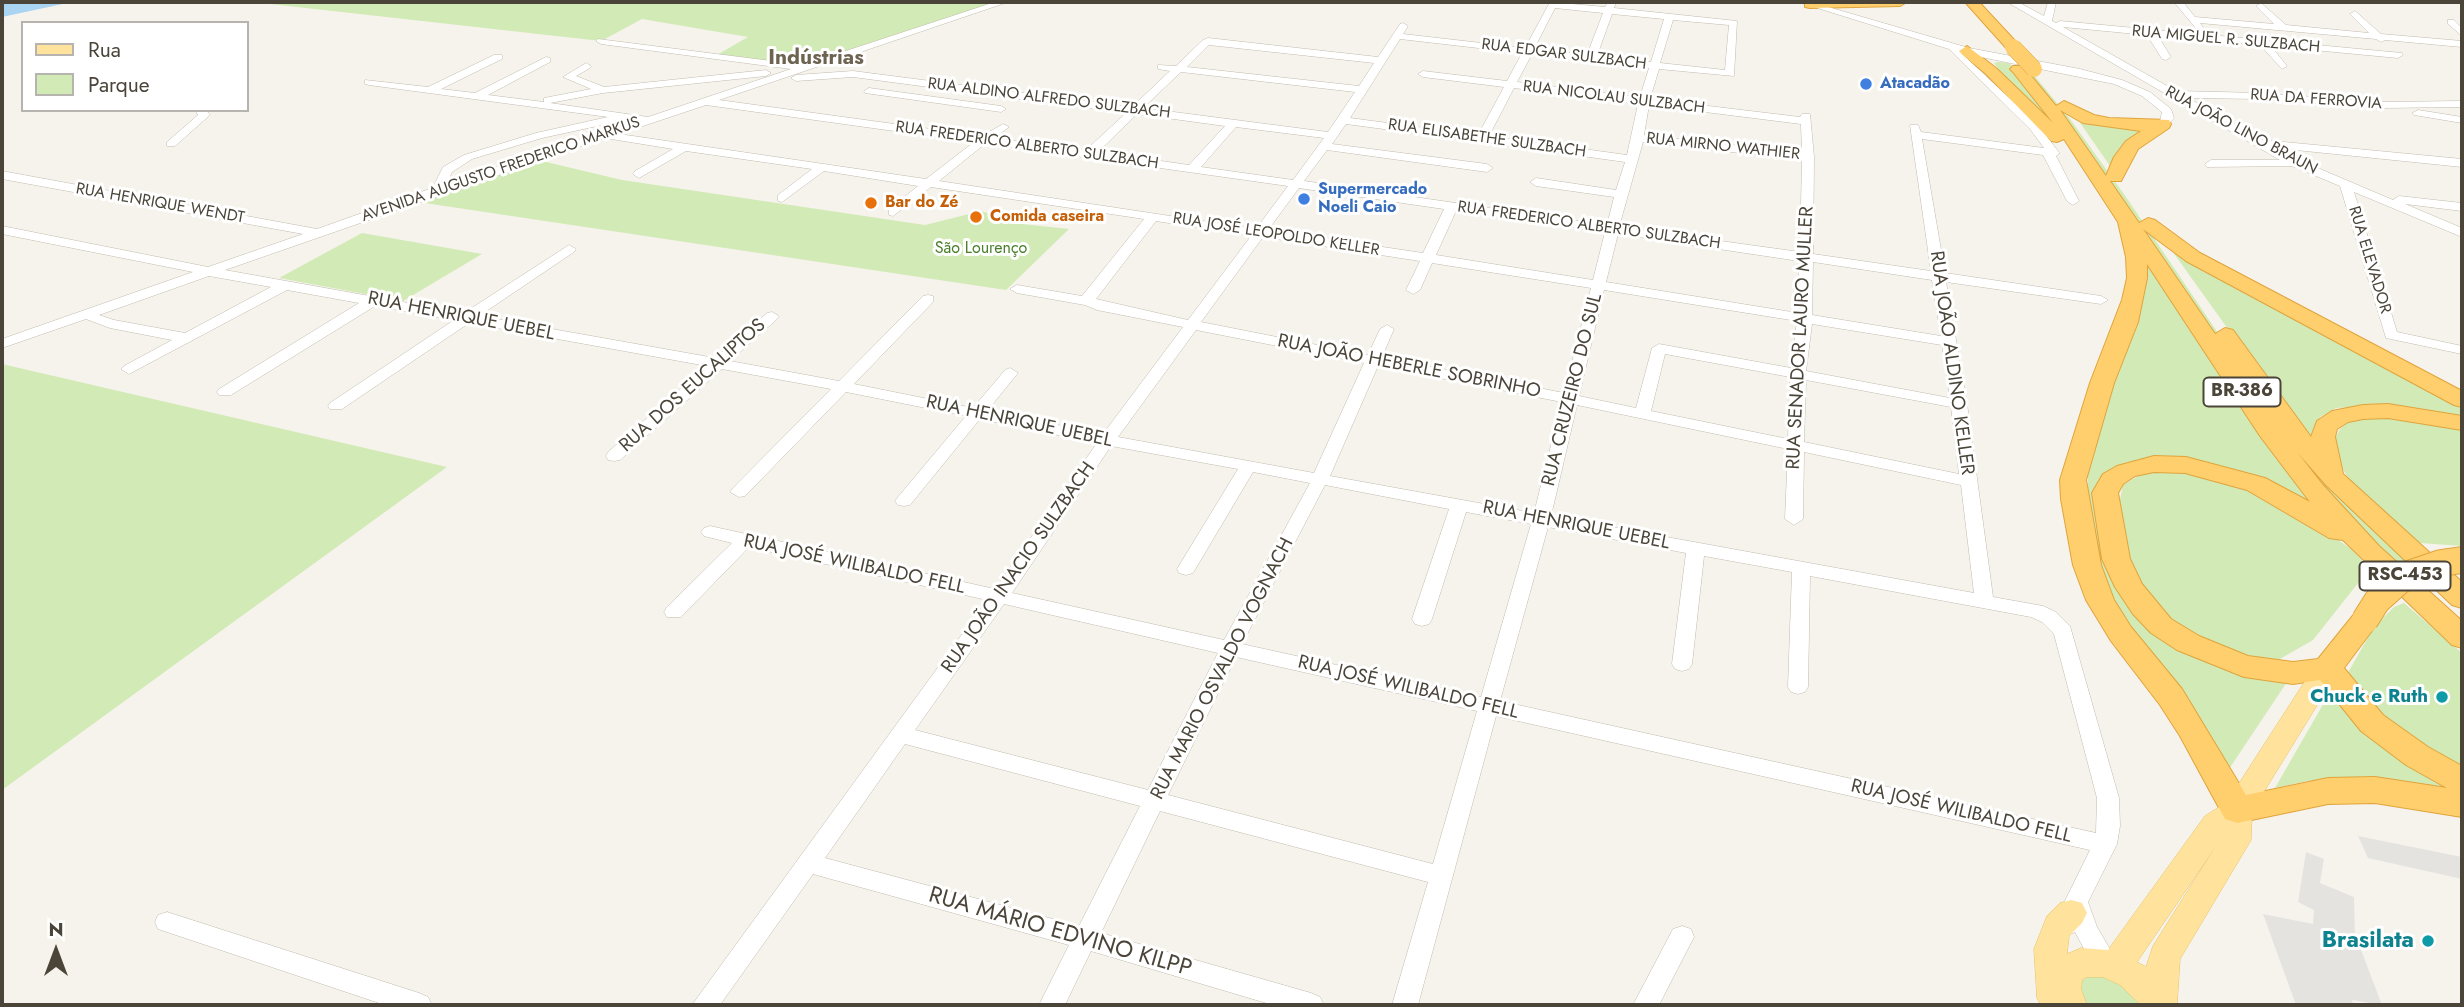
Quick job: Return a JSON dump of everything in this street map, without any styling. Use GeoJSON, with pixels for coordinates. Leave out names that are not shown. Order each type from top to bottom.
{"type":"FeatureCollection","features":[{"type":"Feature","properties":{"kind":"highway"},"geometry":{"type":"LineString","coordinates":[[1806,3],[1899,2]]}},
{"type":"Feature","properties":{"kind":"highway","name":"BR-386"},"geometry":{"type":"LineString","coordinates":[[1960,2],[2006,46]]}},
{"type":"Feature","properties":{"kind":"highway","name":"BR-386"},"geometry":{"type":"LineString","coordinates":[[1972,2],[2026,69],[2064,106],[2115,177],[2138,223],[2272,436],[2313,491],[2370,552],[2462,638]]}},
{"type":"Feature","properties":{"kind":"highway"},"geometry":{"type":"LineString","coordinates":[[1967,51],[2089,167]]}},
{"type":"Feature","properties":{"kind":"highway","name":"BR-386"},"geometry":{"type":"LineString","coordinates":[[2026,69],[2089,167],[2138,223],[2293,430],[2335,480],[2462,598]]}},
{"type":"Feature","properties":{"kind":"highway"},"geometry":{"type":"LineString","coordinates":[[1989,85],[2015,95]]}},
{"type":"Feature","properties":{"kind":"highway"},"geometry":{"type":"LineString","coordinates":[[2064,106],[2089,119],[2119,125],[2145,127],[2163,124]]}},
{"type":"Feature","properties":{"kind":"highway"},"geometry":{"type":"LineString","coordinates":[[2115,177],[2123,157],[2132,145],[2163,124]]}},
{"type":"Feature","properties":{"kind":"highway"},"geometry":{"type":"LineString","coordinates":[[2462,400],[2228,278],[2138,223],[2137,278],[2133,300],[2073,480],[2074,499],[2087,565],[2101,600],[2121,634],[2171,696],[2237,810],[2328,791],[2375,790],[2462,803]]}},
{"type":"Feature","properties":{"kind":"highway"},"geometry":{"type":"LineString","coordinates":[[2335,480],[2323,437],[2326,426],[2342,416],[2388,411],[2462,423]]}},
{"type":"Feature","properties":{"kind":"highway"},"geometry":{"type":"LineString","coordinates":[[2370,552],[2276,494],[2207,469],[2170,464],[2140,466],[2112,479],[2105,493],[2116,559],[2129,587],[2161,626],[2188,643],[2245,666],[2293,673],[2327,668],[2372,723],[2417,756],[2462,781]]}},
{"type":"Feature","properties":{"kind":"highway","name":"RSC-453"},"geometry":{"type":"LineString","coordinates":[[2327,668],[2393,584],[2406,575],[2441,562],[2462,560]]}},
{"type":"Feature","properties":{"kind":"main road"},"geometry":{"type":"LineString","coordinates":[[2110,965],[2215,824],[2237,810],[2327,668]]}},
{"type":"Feature","properties":{"kind":"main road"},"geometry":{"type":"LineString","coordinates":[[2160,1003],[2164,956],[2236,840],[2237,810]]}},
{"type":"Feature","properties":{"kind":"main road"},"geometry":{"type":"LineString","coordinates":[[2055,1005],[2050,949],[2058,926],[2074,909]]}},
{"type":"Feature","properties":{"kind":"main road"},"geometry":{"type":"LineString","coordinates":[[2070,1005],[2064,989],[2066,973],[2081,962],[2110,965],[2147,987],[2160,1003]]}},
{"type":"Feature","properties":{"kind":"street","name":"AVENIDA AUGUSTO FREDERICO MARKUS"},"geometry":{"type":"LineString","coordinates":[[2,344],[445,188],[1003,2]]}},
{"type":"Feature","properties":{"kind":"street","name":"RUA JOÃO LINO BRAUN"},"geometry":{"type":"LineString","coordinates":[[2012,2],[2295,163],[2462,233]]}},
{"type":"Feature","properties":{"kind":"street"},"geometry":{"type":"LineString","coordinates":[[2050,22],[2052,2]]}},
{"type":"Feature","properties":{"kind":"street"},"geometry":{"type":"LineString","coordinates":[[2178,2],[2205,38]]}},
{"type":"Feature","properties":{"kind":"street"},"geometry":{"type":"LineString","coordinates":[[1482,139],[1526,50],[1553,3],[1610,6],[1670,17]]}},
{"type":"Feature","properties":{"kind":"street"},"geometry":{"type":"LineString","coordinates":[[1806,3],[1947,46],[2080,72],[2126,85],[2146,94],[2167,111],[2168,118],[2163,124]]}},
{"type":"Feature","properties":{"kind":"street"},"geometry":{"type":"LineString","coordinates":[[1591,58],[1610,6]]}},
{"type":"Feature","properties":{"kind":"street"},"geometry":{"type":"LineString","coordinates":[[2260,6],[2283,28]]}},
{"type":"Feature","properties":{"kind":"street"},"geometry":{"type":"LineString","coordinates":[[2355,14],[2378,36]]}},
{"type":"Feature","properties":{"kind":"street","name":"RUA EDGAR SULZBACH"},"geometry":{"type":"LineString","coordinates":[[1401,31],[1526,50],[1730,74],[1734,23],[1670,17]]}},
{"type":"Feature","properties":{"kind":"street","name":"RUA CRUZEIRO DO SUL"},"geometry":{"type":"LineString","coordinates":[[1405,1005],[1541,519],[1621,194],[1638,138],[1644,101],[1670,17]]}},
{"type":"Feature","properties":{"kind":"street"},"geometry":{"type":"LineString","coordinates":[[2193,20],[2462,44]]}},
{"type":"Feature","properties":{"kind":"street","name":"RUA MIGUEL R. SULZBACH"},"geometry":{"type":"LineString","coordinates":[[2050,22],[2263,43],[2395,51],[2378,36]]}},
{"type":"Feature","properties":{"kind":"street"},"geometry":{"type":"LineString","coordinates":[[2451,22],[2462,33]]}},
{"type":"Feature","properties":{"kind":"street","name":"RUA JOÃO INACIO SULZBACH"},"geometry":{"type":"LineString","coordinates":[[705,1005],[1000,597],[1107,440],[1343,120],[1401,31]]}},
{"type":"Feature","properties":{"kind":"street"},"geometry":{"type":"LineString","coordinates":[[2151,33],[2166,57]]}},
{"type":"Feature","properties":{"kind":"street"},"geometry":{"type":"LineString","coordinates":[[601,41],[801,69]]}},
{"type":"Feature","properties":{"kind":"street"},"geometry":{"type":"LineString","coordinates":[[1089,154],[1207,41],[1382,61]]}},
{"type":"Feature","properties":{"kind":"street"},"geometry":{"type":"LineString","coordinates":[[2263,43],[2282,66]]}},
{"type":"Feature","properties":{"kind":"street"},"geometry":{"type":"LineString","coordinates":[[1947,46],[2034,127],[2053,153],[2047,151]]}},
{"type":"Feature","properties":{"kind":"street"},"geometry":{"type":"LineString","coordinates":[[430,90],[498,57]]}},
{"type":"Feature","properties":{"kind":"street"},"geometry":{"type":"LineString","coordinates":[[475,97],[546,60]]}},
{"type":"Feature","properties":{"kind":"street"},"geometry":{"type":"LineString","coordinates":[[586,66],[568,77],[603,90]]}},
{"type":"Feature","properties":{"kind":"street"},"geometry":{"type":"LineString","coordinates":[[1162,66],[1364,90]]}},
{"type":"Feature","properties":{"kind":"street"},"geometry":{"type":"LineString","coordinates":[[530,104],[603,90],[801,69]]}},
{"type":"Feature","properties":{"kind":"street","name":"RUA ALDINO ALFREDO SULZBACH"},"geometry":{"type":"LineString","coordinates":[[768,80],[853,74],[1233,122],[1487,168]]}},
{"type":"Feature","properties":{"kind":"street","name":"RUA NICOLAU SULZBACH"},"geometry":{"type":"LineString","coordinates":[[1423,74],[1806,118]]}},
{"type":"Feature","properties":{"kind":"street"},"geometry":{"type":"LineString","coordinates":[[369,82],[648,120]]}},
{"type":"Feature","properties":{"kind":"street"},"geometry":{"type":"LineString","coordinates":[[938,101],[957,87]]}},
{"type":"Feature","properties":{"kind":"street"},"geometry":{"type":"LineString","coordinates":[[869,91],[1001,109]]}},
{"type":"Feature","properties":{"kind":"street"},"geometry":{"type":"LineString","coordinates":[[2174,96],[2383,106],[2462,120]]}},
{"type":"Feature","properties":{"kind":"street","name":"RUA FREDERICO ALBERTO SULZBACH"},"geometry":{"type":"LineString","coordinates":[[702,101],[2101,300]]}},
{"type":"Feature","properties":{"kind":"street","name":"RUA DA FERROVIA"},"geometry":{"type":"LineString","coordinates":[[2383,106],[2462,104]]}},
{"type":"Feature","properties":{"kind":"street"},"geometry":{"type":"LineString","coordinates":[[171,144],[204,116],[201,112]]}},
{"type":"Feature","properties":{"kind":"street"},"geometry":{"type":"LineString","coordinates":[[445,188],[440,185],[447,170],[468,157],[540,135],[629,117]]}},
{"type":"Feature","properties":{"kind":"street","name":"RUA SENADOR LAURO MULLER"},"geometry":{"type":"LineString","coordinates":[[1794,519],[1798,373],[1805,319],[1807,257],[1806,118]]}},
{"type":"Feature","properties":{"kind":"street","name":"RUA ELISABETHE SULZBACH"},"geometry":{"type":"LineString","coordinates":[[1343,120],[1632,159]]}},
{"type":"Feature","properties":{"kind":"street"},"geometry":{"type":"LineString","coordinates":[[1192,169],[1233,122]]}},
{"type":"Feature","properties":{"kind":"street"},"geometry":{"type":"LineString","coordinates":[[893,212],[1003,127]]}},
{"type":"Feature","properties":{"kind":"street","name":"RUA JOÃO ALDINO KELLER"},"geometry":{"type":"LineString","coordinates":[[1983,600],[1959,404],[1915,131],[2047,151]]}},
{"type":"Feature","properties":{"kind":"street","name":"RUA JOSÉ LEOPOLDO KELLER"},"geometry":{"type":"LineString","coordinates":[[605,135],[1427,258],[1947,341]]}},
{"type":"Feature","properties":{"kind":"street","name":"RUA MIRNO WATHIER"},"geometry":{"type":"LineString","coordinates":[[1638,138],[1808,157]]}},
{"type":"Feature","properties":{"kind":"street"},"geometry":{"type":"LineString","coordinates":[[2256,142],[2462,163]]}},
{"type":"Feature","properties":{"kind":"street"},"geometry":{"type":"LineString","coordinates":[[639,174],[682,148]]}},
{"type":"Feature","properties":{"kind":"street"},"geometry":{"type":"LineString","coordinates":[[468,157],[508,157],[559,150]]}},
{"type":"Feature","properties":{"kind":"street"},"geometry":{"type":"LineString","coordinates":[[2047,151],[2073,201]]}},
{"type":"Feature","properties":{"kind":"street"},"geometry":{"type":"LineString","coordinates":[[2211,164],[2295,163]]}},
{"type":"Feature","properties":{"kind":"street"},"geometry":{"type":"LineString","coordinates":[[782,198],[821,168]]}},
{"type":"Feature","properties":{"kind":"street","name":"RUA HENRIQUE WENDT"},"geometry":{"type":"LineString","coordinates":[[2,175],[319,232]]}},
{"type":"Feature","properties":{"kind":"street"},"geometry":{"type":"LineString","coordinates":[[1536,182],[1621,194]]}},
{"type":"Feature","properties":{"kind":"street","name":"RUA ELEVADOR"},"geometry":{"type":"LineString","coordinates":[[2346,185],[2391,335],[2462,350]]}},
{"type":"Feature","properties":{"kind":"street"},"geometry":{"type":"LineString","coordinates":[[2378,198],[2462,207]]}},
{"type":"Feature","properties":{"kind":"street"},"geometry":{"type":"LineString","coordinates":[[1413,290],[1451,206]]}},
{"type":"Feature","properties":{"kind":"street"},"geometry":{"type":"LineString","coordinates":[[1093,303],[1089,296],[1153,216]]}},
{"type":"Feature","properties":{"kind":"street"},"geometry":{"type":"LineString","coordinates":[[187,338],[110,324],[85,314],[82,308],[93,300],[300,229]]}},
{"type":"Feature","properties":{"kind":"street","name":"RUA HENRIQUE UEBEL"},"geometry":{"type":"LineString","coordinates":[[2,230],[207,271],[842,386],[1320,480],[1460,503],[2036,611],[2049,617],[2063,631],[2108,798],[2109,825],[2105,844]]}},
{"type":"Feature","properties":{"kind":"street"},"geometry":{"type":"LineString","coordinates":[[336,406],[569,249]]}},
{"type":"Feature","properties":{"kind":"street"},"geometry":{"type":"LineString","coordinates":[[130,369],[287,284]]}},
{"type":"Feature","properties":{"kind":"street","name":"RUA JOÃO HEBERLE SOBRINHO"},"geometry":{"type":"LineString","coordinates":[[1017,289],[1968,481]]}},
{"type":"Feature","properties":{"kind":"street"},"geometry":{"type":"LineString","coordinates":[[739,492],[928,299]]}},
{"type":"Feature","properties":{"kind":"street"},"geometry":{"type":"LineString","coordinates":[[225,393],[374,300]]}},
{"type":"Feature","properties":{"kind":"street","name":"RUA DOS EUCALIPTOS"},"geometry":{"type":"LineString","coordinates":[[614,456],[772,316]]}},
{"type":"Feature","properties":{"kind":"street","name":"RUA MARIO OSVALDO VOGNACH"},"geometry":{"type":"LineString","coordinates":[[1052,1005],[1230,648],[1320,480],[1387,329]]}},
{"type":"Feature","properties":{"kind":"street"},"geometry":{"type":"LineString","coordinates":[[1642,414],[1659,348],[1959,404]]}},
{"type":"Feature","properties":{"kind":"street"},"geometry":{"type":"LineString","coordinates":[[904,501],[1010,373]]}},
{"type":"Feature","properties":{"kind":"street"},"geometry":{"type":"LineString","coordinates":[[1186,569],[1248,466]]}},
{"type":"Feature","properties":{"kind":"street"},"geometry":{"type":"LineString","coordinates":[[1422,619],[1460,503]]}},
{"type":"Feature","properties":{"kind":"street","name":"RUA JOSÉ WILIBALDO FELL"},"geometry":{"type":"LineString","coordinates":[[710,532],[2105,844]]}},
{"type":"Feature","properties":{"kind":"street"},"geometry":{"type":"LineString","coordinates":[[674,612],[744,541]]}},
{"type":"Feature","properties":{"kind":"street"},"geometry":{"type":"LineString","coordinates":[[1682,664],[1696,549]]}},
{"type":"Feature","properties":{"kind":"street"},"geometry":{"type":"LineString","coordinates":[[1798,687],[1801,568]]}},
{"type":"Feature","properties":{"kind":"street"},"geometry":{"type":"LineString","coordinates":[[901,735],[1443,876]]}},
{"type":"Feature","properties":{"kind":"street"},"geometry":{"type":"LineString","coordinates":[[2066,973],[2074,909],[2105,844]]}},
{"type":"Feature","properties":{"kind":"street","name":"RUA MÁRIO EDVINO KILPP"},"geometry":{"type":"LineString","coordinates":[[809,863],[1086,939],[1311,1005]]}},
{"type":"Feature","properties":{"kind":"street"},"geometry":{"type":"LineString","coordinates":[[2074,909],[2110,965]]}},
{"type":"Feature","properties":{"kind":"street"},"geometry":{"type":"LineString","coordinates":[[167,922],[419,1005]]}},
{"type":"Feature","properties":{"kind":"street"},"geometry":{"type":"LineString","coordinates":[[1646,1005],[1682,937]]}},
{"type":"Feature","properties":{"kind":"green space"},"geometry":{"type":"Polygon","coordinates":[[[252,2],[1003,2],[805,68],[715,56],[748,37],[642,19],[601,41],[252,2]]]}},
{"type":"Feature","properties":{"kind":"green space"},"geometry":{"type":"Polygon","coordinates":[[[1994,63],[2009,63],[2018,72],[2067,139],[2000,71],[1994,63]]]}},
{"type":"Feature","properties":{"kind":"green space"},"geometry":{"type":"Polygon","coordinates":[[[2024,69],[2029,69],[2070,119],[2220,336],[2411,560],[2389,564],[2323,493],[2024,69]]]}},
{"type":"Feature","properties":{"kind":"green space"},"geometry":{"type":"Polygon","coordinates":[[[2074,114],[2150,129],[2110,166],[2074,114]]]}},
{"type":"Feature","properties":{"kind":"green space","name":"São Lourenço"},"geometry":{"type":"Polygon","coordinates":[[[542,161],[622,180],[925,225],[981,211],[1022,224],[1069,229],[1006,290],[418,202],[542,161]]]}},
{"type":"Feature","properties":{"kind":"green space"},"geometry":{"type":"Polygon","coordinates":[[[362,233],[482,254],[403,301],[279,278],[362,233]]]}},
{"type":"Feature","properties":{"kind":"green space"},"geometry":{"type":"Polygon","coordinates":[[[2170,248],[2462,402],[2462,418],[2384,405],[2336,408],[2320,417],[2315,428],[2313,448],[2170,248]]]}},
{"type":"Feature","properties":{"kind":"green space"},"geometry":{"type":"Polygon","coordinates":[[[2144,255],[2336,523],[2206,466],[2104,478],[2139,616],[2287,682],[2227,772],[2106,599],[2088,496],[2088,471],[2106,406],[2139,313],[2144,255]]]}},
{"type":"Feature","properties":{"kind":"green space"},"geometry":{"type":"Polygon","coordinates":[[[2,364],[447,467],[2,790],[2,364]]]}},
{"type":"Feature","properties":{"kind":"green space"},"geometry":{"type":"Polygon","coordinates":[[[2367,416],[2437,421],[2462,426],[2462,546],[2420,543],[2402,533],[2355,491],[2338,460],[2334,441],[2340,429],[2351,420],[2367,416]]]}},
{"type":"Feature","properties":{"kind":"green space"},"geometry":{"type":"Polygon","coordinates":[[[2158,470],[2228,478],[2293,508],[2351,549],[2367,565],[2366,573],[2313,640],[2280,659],[2256,661],[2174,630],[2127,563],[2119,504],[2123,485],[2143,473],[2158,470]]]}},
{"type":"Feature","properties":{"kind":"green space"},"geometry":{"type":"Polygon","coordinates":[[[2404,603],[2462,653],[2462,775],[2398,737],[2346,676],[2374,627],[2394,607],[2404,603]]]}},
{"type":"Feature","properties":{"kind":"green space"},"geometry":{"type":"Polygon","coordinates":[[[2333,687],[2446,779],[2462,786],[2462,799],[2434,792],[2337,779],[2307,781],[2275,788],[2333,687]]]}},
{"type":"Feature","properties":{"kind":"green space"},"geometry":{"type":"Polygon","coordinates":[[[2098,967],[2148,1005],[2084,1005],[2077,995],[2075,978],[2098,967]]]}},
{"type":"Feature","properties":{"kind":"shaded area"},"geometry":{"type":"Polygon","coordinates":[[[2358,836],[2462,857],[2462,879],[2368,858],[2358,836]]]}},
{"type":"Feature","properties":{"kind":"shaded area"},"geometry":{"type":"Polygon","coordinates":[[[2306,852],[2324,859],[2320,883],[2354,897],[2355,934],[2382,1005],[2352,1000],[2353,1005],[2296,1005],[2263,914],[2313,924],[2314,910],[2298,902],[2306,852]]]}},
{"type":"Feature","properties":{"kind":"water"},"geometry":{"type":"Polygon","coordinates":[[[2,2],[72,2],[2,17],[2,2]]]}},
{"type":"Feature","properties":{"kind":"place","name":"Atacadão"},"geometry":{"type":"Point","coordinates":[1866,84]}},
{"type":"Feature","properties":{"kind":"place","name":"Supermercado Noeli Caio"},"geometry":{"type":"Point","coordinates":[1304,199]}},
{"type":"Feature","properties":{"kind":"place","name":"Bar do Zé"},"geometry":{"type":"Point","coordinates":[871,203]}},
{"type":"Feature","properties":{"kind":"place","name":"Comida caseira"},"geometry":{"type":"Point","coordinates":[976,217]}},
{"type":"Feature","properties":{"kind":"place","name":"Chuck e Ruth"},"geometry":{"type":"Point","coordinates":[2442,697]}},
{"type":"Feature","properties":{"kind":"place","name":"Brasilata"},"geometry":{"type":"Point","coordinates":[2428,941]}},
{"type":"Feature","properties":{"kind":"district","name":"Indústrias"},"geometry":{"type":"Point","coordinates":[816,59]}}]}
